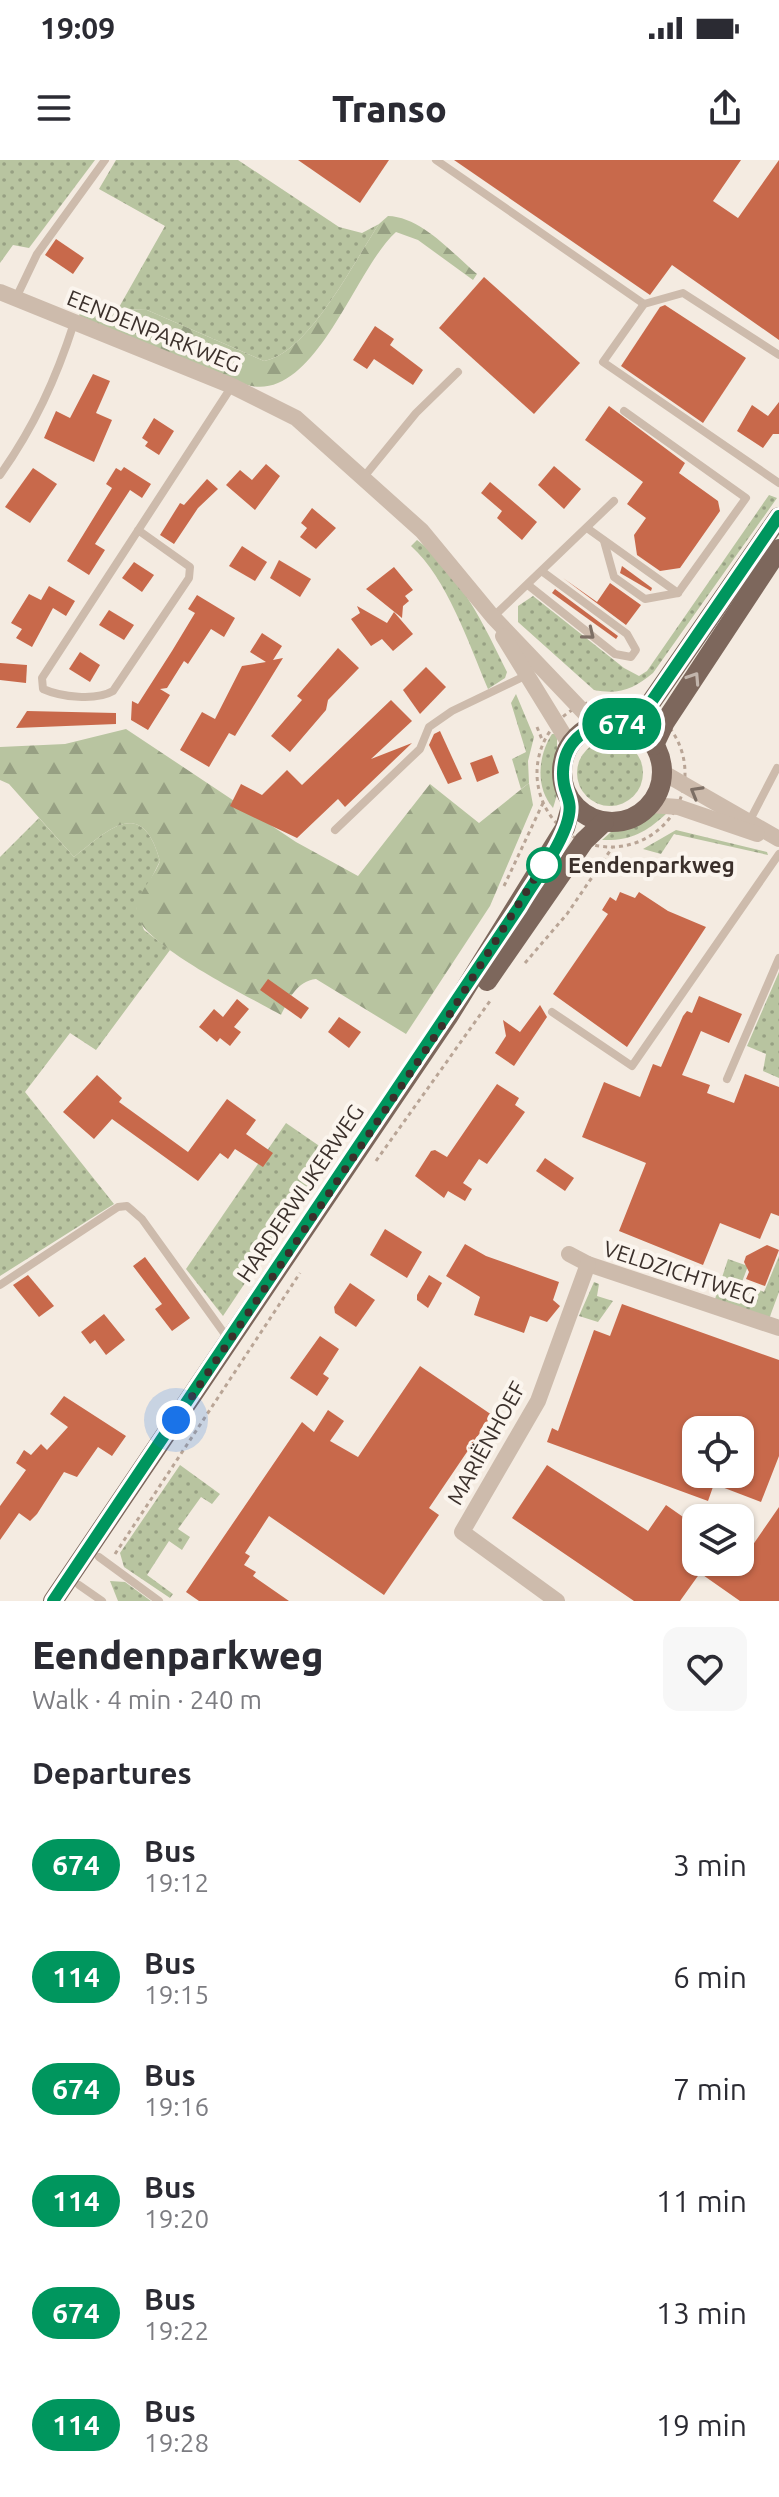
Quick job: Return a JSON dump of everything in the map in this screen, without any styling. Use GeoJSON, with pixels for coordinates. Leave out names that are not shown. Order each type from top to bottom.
{"type":"FeatureCollection","features":[{"type":"Feature","properties":{"kind":"main road"},"geometry":{"type":"LineString","coordinates":[[654,745],[634,727],[608,723],[581,733],[570,745],[562,774],[572,803],[587,816],[604,822],[622,822],[638,816],[651,805],[660,790],[662,772],[654,745],[657,716],[779,517]]}},
{"type":"Feature","properties":{"kind":"main road"},"geometry":{"type":"LineString","coordinates":[[634,727],[657,716],[779,549]]}},
{"type":"Feature","properties":{"kind":"main road","name":"HARDERWIJKERWEG"},"geometry":{"type":"LineString","coordinates":[[53,1601],[519,907],[565,828],[572,803]]}},
{"type":"Feature","properties":{"kind":"main road","name":"HARDERWIJKERWEG"},"geometry":{"type":"LineString","coordinates":[[74,1593],[104,1561],[544,896],[584,841],[604,822]]}},
{"type":"Feature","properties":{"kind":"street","name":"EENDENPARKWEG"},"geometry":{"type":"LineString","coordinates":[[8,295],[232,386],[296,418],[422,531],[493,617],[532,671],[570,745]]}},
{"type":"Feature","properties":{"kind":"street","name":"EENDENPARKWEG"},"geometry":{"type":"LineString","coordinates":[[532,671],[596,725]]}},
{"type":"Feature","properties":{"kind":"street"},"geometry":{"type":"LineString","coordinates":[[662,772],[747,826]]}},
{"type":"Feature","properties":{"kind":"street"},"geometry":{"type":"LineString","coordinates":[[651,805],[678,807],[747,826],[779,840]]}},
{"type":"Feature","properties":{"kind":"street","name":"VELDZICHTWEG"},"geometry":{"type":"LineString","coordinates":[[569,1254],[588,1264],[779,1328]]}},
{"type":"Feature","properties":{"kind":"street","name":"MARIËNHOEF"},"geometry":{"type":"LineString","coordinates":[[557,1601],[462,1532],[538,1401],[588,1264]]}},
{"type":"Feature","properties":{"kind":"lane"},"geometry":{"type":"LineString","coordinates":[[8,295],[105,160]]}},
{"type":"Feature","properties":{"kind":"lane"},"geometry":{"type":"LineString","coordinates":[[436,160],[644,304]]}},
{"type":"Feature","properties":{"kind":"lane"},"geometry":{"type":"LineString","coordinates":[[779,355],[683,293],[644,304],[603,362],[779,483]]}},
{"type":"Feature","properties":{"kind":"lane"},"geometry":{"type":"LineString","coordinates":[[0,475],[29,433],[55,381],[74,323]]}},
{"type":"Feature","properties":{"kind":"lane"},"geometry":{"type":"LineString","coordinates":[[363,478],[416,413],[458,372]]}},
{"type":"Feature","properties":{"kind":"lane"},"geometry":{"type":"LineString","coordinates":[[138,530],[190,567],[189,578],[113,691],[105,696],[54,694],[43,689],[42,678],[138,530],[232,386]]}},
{"type":"Feature","properties":{"kind":"lane"},"geometry":{"type":"LineString","coordinates":[[603,540],[614,577],[645,599],[678,593],[746,498],[624,411]]}},
{"type":"Feature","properties":{"kind":"lane"},"geometry":{"type":"LineString","coordinates":[[493,617],[614,501]]}},
{"type":"Feature","properties":{"kind":"lane"},"geometry":{"type":"LineString","coordinates":[[587,528],[678,593]]}},
{"type":"Feature","properties":{"kind":"lane"},"geometry":{"type":"LineString","coordinates":[[528,585],[615,654],[623,659],[631,657],[636,650],[627,634],[543,572]]}},
{"type":"Feature","properties":{"kind":"lane"},"geometry":{"type":"LineString","coordinates":[[335,830],[420,749],[429,727],[452,711],[532,671]]}},
{"type":"Feature","properties":{"kind":"lane"},"geometry":{"type":"LineString","coordinates":[[747,826],[777,768]]}},
{"type":"Feature","properties":{"kind":"lane"},"geometry":{"type":"LineString","coordinates":[[552,1012],[632,1066],[779,854]]}},
{"type":"Feature","properties":{"kind":"lane"},"geometry":{"type":"LineString","coordinates":[[727,1079],[779,958]]}},
{"type":"Feature","properties":{"kind":"lane"},"geometry":{"type":"LineString","coordinates":[[0,1285],[118,1207],[127,1206],[142,1219],[230,1340]]}},
{"type":"Feature","properties":{"kind":"lane"},"geometry":{"type":"LineString","coordinates":[[104,1561],[159,1601]]}},
{"type":"Feature","properties":{"kind":"lane"},"geometry":{"type":"LineString","coordinates":[[74,1593],[102,1601]]}},
{"type":"Feature","properties":{"kind":"path"},"geometry":{"type":"LineString","coordinates":[[521,968],[567,914],[612,848],[642,840],[663,825],[678,807],[685,785],[685,763],[677,736],[657,716],[613,699],[576,707],[557,722],[541,746],[535,773],[543,803],[554,817]]}},
{"type":"Feature","properties":{"kind":"path","name":"HARDERWIJKERWEG"},"geometry":{"type":"LineString","coordinates":[[376,1161],[494,995]]}},
{"type":"Feature","properties":{"kind":"path","name":"HARDERWIJKERWEG"},"geometry":{"type":"LineString","coordinates":[[104,1561],[306,1265]]}},
{"type":"Feature","properties":{"kind":"green space"},"geometry":{"type":"Polygon","coordinates":[[[0,160],[95,160],[29,248],[13,245],[0,263],[0,160]]]}},
{"type":"Feature","properties":{"kind":"green space"},"geometry":{"type":"Polygon","coordinates":[[[116,160],[238,160],[339,227],[362,233],[379,224],[313,324],[281,355],[264,361],[147,310],[118,309],[165,226],[99,189],[116,160]]]}},
{"type":"Feature","properties":{"kind":"green space"},"geometry":{"type":"Polygon","coordinates":[[[388,216],[413,223],[436,238],[477,274],[473,280],[418,240],[396,232],[313,354],[293,374],[271,385],[247,385],[79,317],[82,301],[115,314],[118,309],[147,310],[264,361],[281,355],[313,324],[379,224],[388,216]]]}},
{"type":"Feature","properties":{"kind":"green space"},"geometry":{"type":"Polygon","coordinates":[[[769,495],[777,498],[653,673],[633,687],[611,692],[594,690],[518,622],[518,606],[533,596],[624,668],[639,676],[647,671],[769,495]]]}},
{"type":"Feature","properties":{"kind":"green space"},"geometry":{"type":"Polygon","coordinates":[[[417,540],[432,552],[458,583],[507,672],[505,678],[488,689],[446,593],[424,559],[411,546],[417,540]]]}},
{"type":"Feature","properties":{"kind":"green space"},"geometry":{"type":"Polygon","coordinates":[[[516,694],[534,737],[528,761],[529,783],[521,789],[512,759],[526,752],[511,703],[516,694]]]}},
{"type":"Feature","properties":{"kind":"green space"},"geometry":{"type":"Polygon","coordinates":[[[605,703],[638,710],[613,717],[589,707],[605,703]]]}},
{"type":"Feature","properties":{"kind":"green space"},"geometry":{"type":"Polygon","coordinates":[[[126,729],[296,842],[358,876],[430,784],[479,823],[529,783],[533,805],[490,906],[406,1034],[316,979],[299,987],[281,1015],[198,969],[141,924],[136,911],[139,898],[160,861],[153,841],[144,829],[134,824],[123,824],[99,837],[74,857],[9,784],[0,780],[0,747],[65,744],[126,729]]]}},
{"type":"Feature","properties":{"kind":"green space"},"geometry":{"type":"Polygon","coordinates":[[[552,734],[557,734],[557,795],[553,808],[543,791],[540,771],[552,734]]]}},
{"type":"Feature","properties":{"kind":"green space"},"geometry":{"type":"Polygon","coordinates":[[[610,740],[623,743],[633,750],[640,760],[643,773],[640,786],[633,796],[623,803],[610,806],[597,803],[587,796],[580,786],[577,773],[580,760],[587,750],[597,743],[610,740]]]}},
{"type":"Feature","properties":{"kind":"green space"},"geometry":{"type":"Polygon","coordinates":[[[658,812],[666,814],[637,834],[602,840],[612,831],[658,812]]]}},
{"type":"Feature","properties":{"kind":"green space"},"geometry":{"type":"Polygon","coordinates":[[[39,818],[74,857],[99,837],[123,824],[134,824],[144,829],[153,841],[160,861],[136,909],[144,930],[170,950],[96,1050],[70,1033],[25,1092],[114,1204],[0,1276],[0,857],[39,818]]]}},
{"type":"Feature","properties":{"kind":"green space"},"geometry":{"type":"Polygon","coordinates":[[[676,830],[767,852],[768,855],[674,834],[661,854],[643,849],[676,830]]]}},
{"type":"Feature","properties":{"kind":"green space"},"geometry":{"type":"Polygon","coordinates":[[[779,972],[779,1078],[763,1071],[766,1054],[747,1046],[779,972]]]}},
{"type":"Feature","properties":{"kind":"green space"},"geometry":{"type":"Polygon","coordinates":[[[286,1123],[331,1154],[223,1316],[186,1269],[286,1123]]]}},
{"type":"Feature","properties":{"kind":"green space"},"geometry":{"type":"Polygon","coordinates":[[[779,1256],[779,1292],[769,1319],[715,1299],[728,1259],[748,1266],[742,1282],[764,1292],[779,1256]]]}},
{"type":"Feature","properties":{"kind":"green space"},"geometry":{"type":"Polygon","coordinates":[[[594,1282],[599,1284],[597,1296],[613,1301],[598,1322],[579,1316],[594,1282]]]}},
{"type":"Feature","properties":{"kind":"green space"},"geometry":{"type":"Polygon","coordinates":[[[180,1465],[220,1494],[212,1504],[201,1497],[178,1529],[190,1537],[182,1550],[169,1541],[147,1575],[173,1594],[170,1598],[124,1567],[120,1553],[180,1465]]]}},
{"type":"Feature","properties":{"kind":"green space"},"geometry":{"type":"Polygon","coordinates":[[[110,1581],[125,1582],[151,1601],[118,1601],[110,1581]]]}},
{"type":"Feature","properties":{"kind":"building"},"geometry":{"type":"Polygon","coordinates":[[[298,160],[389,160],[360,203],[298,160]]]}},
{"type":"Feature","properties":{"kind":"building"},"geometry":{"type":"Polygon","coordinates":[[[454,160],[741,160],[713,201],[738,218],[779,160],[779,340],[672,265],[650,295],[454,160]]]}},
{"type":"Feature","properties":{"kind":"building"},"geometry":{"type":"Polygon","coordinates":[[[56,239],[84,258],[73,274],[45,255],[56,239]]]}},
{"type":"Feature","properties":{"kind":"building"},"geometry":{"type":"Polygon","coordinates":[[[484,277],[580,363],[534,414],[439,328],[484,277]]]}},
{"type":"Feature","properties":{"kind":"building"},"geometry":{"type":"Polygon","coordinates":[[[665,305],[746,358],[703,423],[621,366],[660,307],[665,305]]]}},
{"type":"Feature","properties":{"kind":"building"},"geometry":{"type":"Polygon","coordinates":[[[375,326],[394,339],[390,345],[423,370],[413,385],[374,359],[367,369],[353,360],[375,326]]]}},
{"type":"Feature","properties":{"kind":"building"},"geometry":{"type":"Polygon","coordinates":[[[93,374],[110,381],[96,413],[112,420],[94,462],[44,438],[56,411],[70,418],[93,374]]]}},
{"type":"Feature","properties":{"kind":"building"},"geometry":{"type":"Polygon","coordinates":[[[779,402],[779,434],[773,434],[763,448],[737,431],[752,405],[768,416],[779,402]]]}},
{"type":"Feature","properties":{"kind":"building"},"geometry":{"type":"Polygon","coordinates":[[[609,406],[685,463],[679,473],[718,501],[720,511],[680,568],[660,571],[637,555],[634,535],[646,518],[627,504],[643,482],[585,440],[609,406]]]}},
{"type":"Feature","properties":{"kind":"building"},"geometry":{"type":"Polygon","coordinates":[[[154,418],[174,431],[159,455],[145,446],[148,442],[142,438],[154,418]]]}},
{"type":"Feature","properties":{"kind":"building"},"geometry":{"type":"Polygon","coordinates":[[[266,464],[280,476],[255,510],[226,485],[240,470],[252,480],[266,464]]]}},
{"type":"Feature","properties":{"kind":"building"},"geometry":{"type":"Polygon","coordinates":[[[554,466],[581,489],[564,509],[538,485],[554,466]]]}},
{"type":"Feature","properties":{"kind":"building"},"geometry":{"type":"Polygon","coordinates":[[[124,467],[151,484],[142,498],[130,490],[95,544],[105,550],[89,575],[67,561],[112,488],[106,484],[116,468],[121,471],[124,467]]]}},
{"type":"Feature","properties":{"kind":"building"},"geometry":{"type":"Polygon","coordinates":[[[33,468],[57,484],[30,523],[5,507],[33,468]]]}},
{"type":"Feature","properties":{"kind":"building"},"geometry":{"type":"Polygon","coordinates":[[[207,479],[218,489],[198,508],[174,544],[160,535],[180,503],[184,505],[207,479]]]}},
{"type":"Feature","properties":{"kind":"building"},"geometry":{"type":"Polygon","coordinates":[[[490,482],[537,522],[522,540],[497,518],[502,511],[481,493],[490,482]]]}},
{"type":"Feature","properties":{"kind":"building"},"geometry":{"type":"Polygon","coordinates":[[[312,508],[336,528],[316,549],[300,537],[307,528],[301,523],[312,508]]]}},
{"type":"Feature","properties":{"kind":"building"},"geometry":{"type":"Polygon","coordinates":[[[242,546],[267,562],[255,581],[229,566],[242,546]]]}},
{"type":"Feature","properties":{"kind":"building"},"geometry":{"type":"Polygon","coordinates":[[[279,560],[311,579],[300,597],[270,578],[279,560]]]}},
{"type":"Feature","properties":{"kind":"building"},"geometry":{"type":"Polygon","coordinates":[[[134,562],[154,575],[142,592],[122,578],[134,562]]]}},
{"type":"Feature","properties":{"kind":"building"},"geometry":{"type":"Polygon","coordinates":[[[622,566],[652,588],[651,591],[620,573],[622,566]]]}},
{"type":"Feature","properties":{"kind":"building"},"geometry":{"type":"Polygon","coordinates":[[[394,567],[413,590],[405,596],[409,601],[403,606],[402,618],[366,589],[394,567]]]}},
{"type":"Feature","properties":{"kind":"building"},"geometry":{"type":"Polygon","coordinates":[[[563,578],[597,602],[610,583],[641,605],[626,625],[563,578]]]}},
{"type":"Feature","properties":{"kind":"building"},"geometry":{"type":"Polygon","coordinates":[[[49,586],[75,601],[66,616],[53,608],[32,647],[16,638],[22,629],[11,623],[29,594],[41,600],[49,586]]]}},
{"type":"Feature","properties":{"kind":"building"},"geometry":{"type":"Polygon","coordinates":[[[555,589],[618,636],[616,639],[552,593],[555,589]]]}},
{"type":"Feature","properties":{"kind":"building"},"geometry":{"type":"Polygon","coordinates":[[[197,595],[235,618],[224,637],[211,629],[188,664],[184,661],[167,688],[160,689],[170,695],[148,730],[131,720],[132,701],[138,704],[172,651],[195,613],[188,609],[197,595]]]}},
{"type":"Feature","properties":{"kind":"building"},"geometry":{"type":"Polygon","coordinates":[[[357,606],[387,623],[394,612],[413,634],[393,651],[382,639],[371,646],[351,619],[360,613],[357,606]]]}},
{"type":"Feature","properties":{"kind":"building"},"geometry":{"type":"Polygon","coordinates":[[[109,610],[134,625],[124,640],[99,625],[109,610]]]}},
{"type":"Feature","properties":{"kind":"building"},"geometry":{"type":"Polygon","coordinates":[[[262,633],[282,646],[273,660],[283,658],[235,736],[229,733],[209,767],[180,750],[202,712],[215,719],[242,666],[266,662],[250,652],[262,633]]]}},
{"type":"Feature","properties":{"kind":"building"},"geometry":{"type":"Polygon","coordinates":[[[338,648],[359,668],[328,700],[326,710],[290,752],[271,736],[302,700],[297,696],[338,648]]]}},
{"type":"Feature","properties":{"kind":"building"},"geometry":{"type":"Polygon","coordinates":[[[80,652],[100,665],[90,682],[69,669],[80,652]]]}},
{"type":"Feature","properties":{"kind":"building"},"geometry":{"type":"Polygon","coordinates":[[[0,663],[27,665],[26,683],[0,680],[0,663]]]}},
{"type":"Feature","properties":{"kind":"building"},"geometry":{"type":"Polygon","coordinates":[[[426,667],[446,687],[420,714],[403,690],[426,667]]]}},
{"type":"Feature","properties":{"kind":"building"},"geometry":{"type":"Polygon","coordinates":[[[391,700],[412,721],[371,759],[412,743],[345,807],[338,799],[297,838],[230,806],[241,784],[262,795],[287,770],[302,785],[391,700]]]}},
{"type":"Feature","properties":{"kind":"building"},"geometry":{"type":"Polygon","coordinates":[[[27,711],[116,713],[116,724],[16,728],[27,711]]]}},
{"type":"Feature","properties":{"kind":"building"},"geometry":{"type":"Polygon","coordinates":[[[440,731],[462,779],[448,784],[429,745],[434,734],[440,731]]]}},
{"type":"Feature","properties":{"kind":"building"},"geometry":{"type":"Polygon","coordinates":[[[492,755],[499,773],[477,782],[470,763],[492,755]]]}},
{"type":"Feature","properties":{"kind":"building"},"geometry":{"type":"Polygon","coordinates":[[[620,892],[635,898],[639,892],[668,911],[706,927],[627,1047],[553,994],[608,914],[602,910],[610,897],[616,901],[620,892]]]}},
{"type":"Feature","properties":{"kind":"building"},"geometry":{"type":"Polygon","coordinates":[[[268,979],[309,1008],[301,1019],[260,990],[268,979]]]}},
{"type":"Feature","properties":{"kind":"building"},"geometry":{"type":"Polygon","coordinates":[[[699,996],[742,1014],[729,1043],[701,1031],[682,1075],[710,1085],[707,1093],[734,1103],[745,1074],[779,1087],[779,1216],[771,1213],[760,1239],[720,1223],[703,1265],[619,1231],[646,1163],[582,1137],[604,1082],[640,1097],[653,1064],[661,1067],[683,1016],[687,1011],[692,1013],[699,996]]]}},
{"type":"Feature","properties":{"kind":"building"},"geometry":{"type":"Polygon","coordinates":[[[237,999],[249,1009],[234,1027],[241,1032],[230,1046],[220,1038],[217,1042],[199,1027],[214,1009],[223,1017],[237,999]]]}},
{"type":"Feature","properties":{"kind":"building"},"geometry":{"type":"Polygon","coordinates":[[[540,1005],[547,1017],[514,1066],[495,1053],[506,1036],[503,1020],[520,1032],[540,1005]]]}},
{"type":"Feature","properties":{"kind":"building"},"geometry":{"type":"Polygon","coordinates":[[[339,1017],[361,1032],[349,1048],[328,1032],[339,1017]]]}},
{"type":"Feature","properties":{"kind":"building"},"geometry":{"type":"Polygon","coordinates":[[[97,1075],[122,1098],[119,1102],[188,1152],[227,1099],[256,1120],[246,1134],[273,1153],[263,1167],[235,1149],[228,1159],[220,1153],[198,1181],[112,1119],[94,1139],[63,1112],[97,1075]]]}},
{"type":"Feature","properties":{"kind":"building"},"geometry":{"type":"Polygon","coordinates":[[[497,1084],[519,1098],[515,1105],[525,1112],[487,1164],[479,1159],[463,1183],[472,1189],[465,1201],[448,1191],[444,1198],[415,1176],[431,1151],[447,1157],[497,1084]]]}},
{"type":"Feature","properties":{"kind":"building"},"geometry":{"type":"Polygon","coordinates":[[[545,1158],[574,1178],[565,1191],[536,1171],[545,1158]]]}},
{"type":"Feature","properties":{"kind":"building"},"geometry":{"type":"Polygon","coordinates":[[[385,1229],[422,1252],[407,1278],[370,1255],[385,1229]]]}},
{"type":"Feature","properties":{"kind":"building"},"geometry":{"type":"Polygon","coordinates":[[[465,1244],[486,1256],[559,1282],[553,1300],[560,1306],[547,1322],[530,1316],[524,1333],[474,1315],[480,1297],[446,1276],[465,1244]]]}},
{"type":"Feature","properties":{"kind":"building"},"geometry":{"type":"Polygon","coordinates":[[[767,1245],[779,1250],[765,1286],[746,1279],[749,1272],[744,1262],[746,1256],[767,1245]]]}},
{"type":"Feature","properties":{"kind":"building"},"geometry":{"type":"Polygon","coordinates":[[[145,1257],[190,1318],[172,1331],[155,1309],[162,1304],[133,1266],[145,1257]]]}},
{"type":"Feature","properties":{"kind":"building"},"geometry":{"type":"Polygon","coordinates":[[[28,1275],[54,1306],[39,1317],[13,1285],[28,1275]]]}},
{"type":"Feature","properties":{"kind":"building"},"geometry":{"type":"Polygon","coordinates":[[[429,1275],[442,1283],[428,1308],[417,1300],[417,1295],[429,1275]]]}},
{"type":"Feature","properties":{"kind":"building"},"geometry":{"type":"Polygon","coordinates":[[[350,1283],[375,1300],[356,1327],[335,1313],[334,1307],[350,1283]]]}},
{"type":"Feature","properties":{"kind":"building"},"geometry":{"type":"Polygon","coordinates":[[[622,1304],[779,1360],[779,1456],[761,1502],[724,1488],[754,1488],[754,1416],[682,1416],[682,1488],[713,1488],[708,1501],[547,1442],[552,1428],[558,1431],[594,1330],[610,1336],[622,1304]]]}},
{"type":"Feature","properties":{"kind":"building"},"geometry":{"type":"Polygon","coordinates":[[[104,1314],[125,1340],[106,1355],[95,1340],[90,1344],[81,1332],[104,1314]]]}},
{"type":"Feature","properties":{"kind":"building"},"geometry":{"type":"Polygon","coordinates":[[[320,1336],[339,1349],[323,1374],[329,1378],[317,1396],[290,1378],[320,1336]]]}},
{"type":"Feature","properties":{"kind":"building"},"geometry":{"type":"Polygon","coordinates":[[[420,1366],[492,1415],[429,1508],[439,1515],[384,1595],[269,1516],[245,1553],[250,1556],[244,1565],[256,1572],[253,1576],[289,1601],[199,1601],[186,1592],[302,1422],[314,1432],[328,1410],[344,1421],[330,1441],[358,1457],[420,1366]]]}},
{"type":"Feature","properties":{"kind":"building"},"geometry":{"type":"Polygon","coordinates":[[[64,1396],[126,1436],[112,1456],[98,1447],[77,1477],[64,1472],[37,1514],[30,1521],[19,1513],[0,1540],[0,1506],[26,1470],[16,1463],[24,1450],[31,1455],[41,1444],[47,1450],[68,1427],[50,1414],[64,1396]]]}},
{"type":"Feature","properties":{"kind":"building"},"geometry":{"type":"Polygon","coordinates":[[[547,1465],[648,1531],[666,1505],[682,1516],[682,1576],[698,1576],[680,1601],[634,1601],[512,1518],[547,1465]]]}},
{"type":"Feature","properties":{"kind":"building"},"geometry":{"type":"Polygon","coordinates":[[[779,1507],[779,1601],[740,1601],[704,1576],[754,1576],[754,1543],[779,1507]]]}},
{"type":"Feature","properties":{"kind":"bus line","name":"674"},"geometry":{"type":"LineString","coordinates":[[53,1601],[519,907],[565,828],[572,803],[562,774],[570,745],[581,733],[596,725],[621,723],[634,727],[779,516]]}},
{"type":"Feature","properties":{"kind":"place","name":"Eendenparkweg"},"geometry":{"type":"Point","coordinates":[544,865]}},
{"type":"Feature","properties":{"kind":"route"},"geometry":{"type":"LineString","coordinates":[[176,1420],[448,1017],[545,862],[544,865]]}}]}
